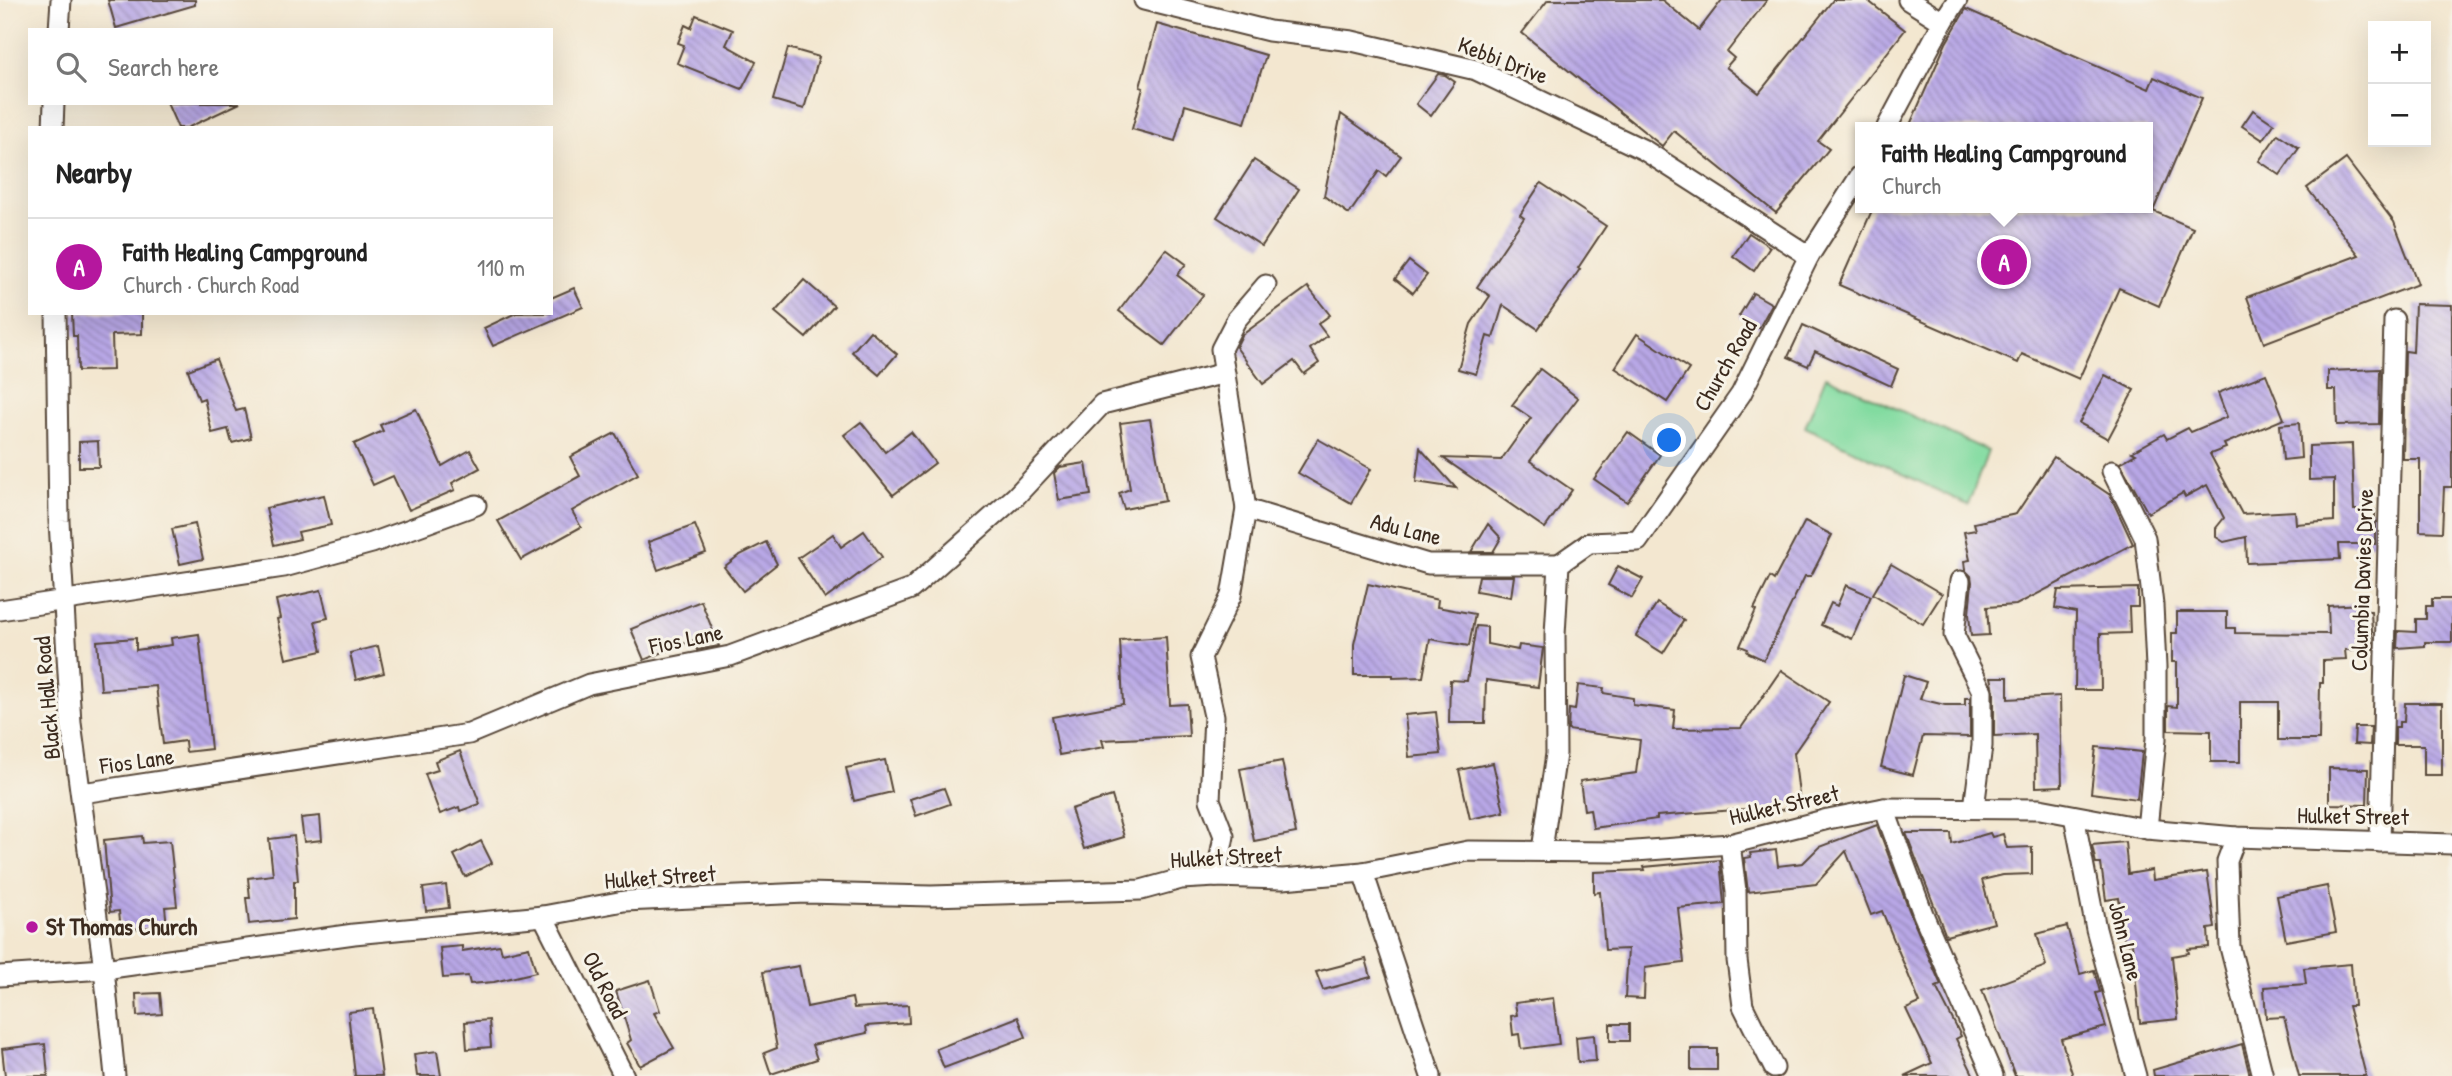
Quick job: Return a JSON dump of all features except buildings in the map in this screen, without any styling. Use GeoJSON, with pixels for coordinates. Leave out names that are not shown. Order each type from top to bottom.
{"type":"FeatureCollection","features":[{"type":"Feature","properties":{"kind":"street"},"geometry":{"type":"LineString","coordinates":[[59,28],[61,0]]}},
{"type":"Feature","properties":{"kind":"street","name":"Kebbi Drive"},"geometry":{"type":"LineString","coordinates":[[1144,0],[1269,31],[1352,41],[1476,70],[1644,150],[1809,256]]}},
{"type":"Feature","properties":{"kind":"street"},"geometry":{"type":"LineString","coordinates":[[1908,0],[1943,22]]}},
{"type":"Feature","properties":{"kind":"street"},"geometry":{"type":"LineString","coordinates":[[1890,122],[1957,0]]}},
{"type":"Feature","properties":{"kind":"street"},"geometry":{"type":"LineString","coordinates":[[53,126],[54,105]]}},
{"type":"Feature","properties":{"kind":"street","name":"Church Road"},"geometry":{"type":"LineString","coordinates":[[1559,564],[1589,543],[1638,541],[1741,394],[1809,256],[1855,184]]}},
{"type":"Feature","properties":{"kind":"street"},"geometry":{"type":"LineString","coordinates":[[1216,877],[1224,836],[1210,800],[1214,716],[1201,657],[1231,596],[1246,509],[1221,349],[1236,320],[1266,285]]}},
{"type":"Feature","properties":{"kind":"street","name":"Black Hall Road"},"geometry":{"type":"LineString","coordinates":[[56,315],[62,601],[71,723],[104,969],[115,1076]]}},
{"type":"Feature","properties":{"kind":"street","name":"Columbia Davies Drive"},"geometry":{"type":"LineString","coordinates":[[2379,842],[2394,320]]}},
{"type":"Feature","properties":{"kind":"street","name":"Fios Lane"},"geometry":{"type":"LineString","coordinates":[[82,793],[469,734],[589,684],[685,666],[743,651],[911,589],[1016,496],[1102,404],[1225,373]]}},
{"type":"Feature","properties":{"kind":"street"},"geometry":{"type":"LineString","coordinates":[[2112,471],[2145,537],[2152,605],[2156,667],[2156,739],[2147,829]]}},
{"type":"Feature","properties":{"kind":"street"},"geometry":{"type":"LineString","coordinates":[[0,610],[284,567],[372,543],[476,505]]}},
{"type":"Feature","properties":{"kind":"street","name":"Adu Lane"},"geometry":{"type":"LineString","coordinates":[[1246,509],[1428,564],[1559,564]]}},
{"type":"Feature","properties":{"kind":"street"},"geometry":{"type":"LineString","coordinates":[[1542,850],[1556,754],[1555,635],[1559,564]]}},
{"type":"Feature","properties":{"kind":"street"},"geometry":{"type":"LineString","coordinates":[[1960,581],[1954,635],[1982,691],[1982,746],[1974,808]]}},
{"type":"Feature","properties":{"kind":"street"},"geometry":{"type":"LineString","coordinates":[[1884,808],[1923,914],[1993,1076]]}},
{"type":"Feature","properties":{"kind":"street","name":"Hulket Street"},"geometry":{"type":"LineString","coordinates":[[0,976],[104,969],[354,934],[543,916],[624,901],[806,893],[931,896],[1140,890],[1181,879],[1283,879],[1363,872],[1468,851],[1622,852],[1730,844],[1884,808],[2040,809],[2147,829],[2236,837],[2452,844]]}},
{"type":"Feature","properties":{"kind":"street","name":"John Lane"},"geometry":{"type":"LineString","coordinates":[[2074,816],[2096,929],[2136,1076]]}},
{"type":"Feature","properties":{"kind":"street"},"geometry":{"type":"LineString","coordinates":[[2236,837],[2227,861],[2230,947],[2263,1076]]}},
{"type":"Feature","properties":{"kind":"street"},"geometry":{"type":"LineString","coordinates":[[1730,844],[1736,891],[1737,960],[1743,1006],[1774,1068]]}},
{"type":"Feature","properties":{"kind":"street"},"geometry":{"type":"LineString","coordinates":[[1363,872],[1431,1076]]}},
{"type":"Feature","properties":{"kind":"street","name":"Old Road"},"geometry":{"type":"LineString","coordinates":[[543,916],[624,1076]]}},
{"type":"Feature","properties":{"kind":"green space"},"geometry":{"type":"Polygon","coordinates":[[[1826,376],[1988,451],[1968,505],[1805,427],[1826,376]]]}},
{"type":"Feature","properties":{"kind":"place","name":"Faith Healing Campground"},"geometry":{"type":"Point","coordinates":[2004,262]}},
{"type":"Feature","properties":{"kind":"place","name":"St Thomas Church"},"geometry":{"type":"Point","coordinates":[32,927]}}]}
